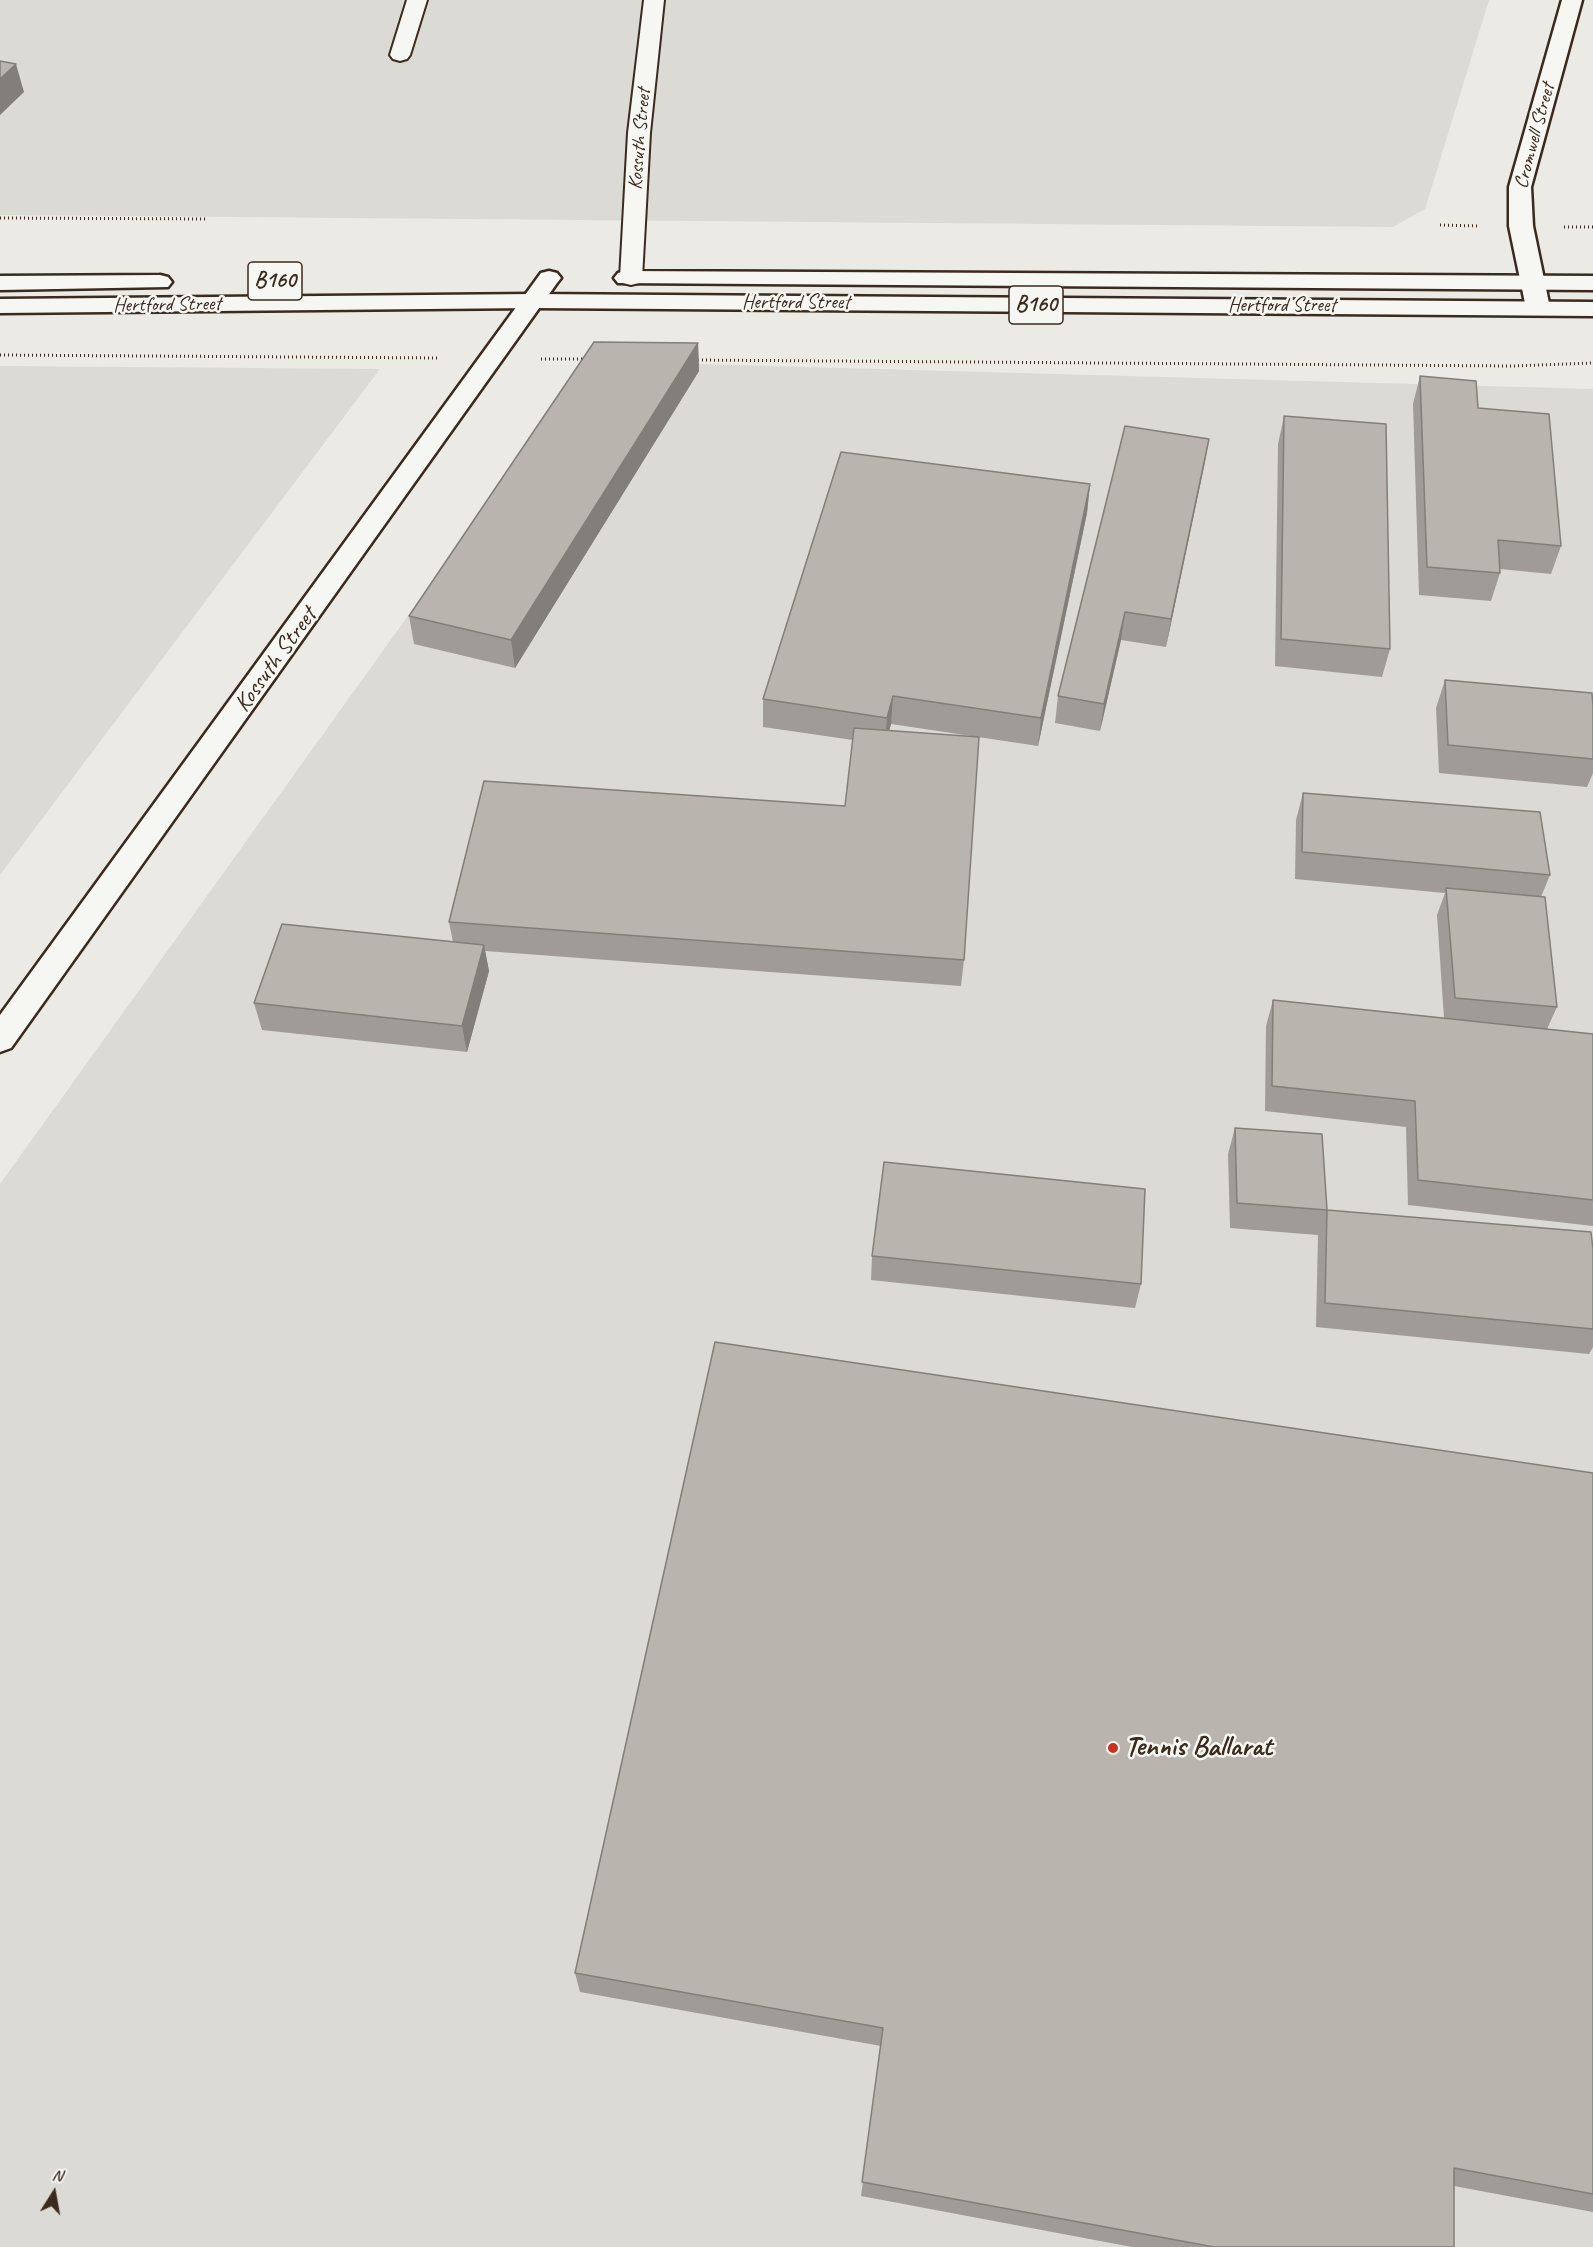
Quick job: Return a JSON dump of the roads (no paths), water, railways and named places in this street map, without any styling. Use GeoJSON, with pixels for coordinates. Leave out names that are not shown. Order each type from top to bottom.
{"type":"FeatureCollection","features":[{"type":"Feature","properties":{"kind":"main road","name":"Cromwell Street"},"geometry":{"type":"LineString","coordinates":[[1538,308],[1521,226],[1520,187],[1572,0]]}},
{"type":"Feature","properties":{"kind":"main road","name":"Hertford Street"},"geometry":{"type":"LineString","coordinates":[[619,278],[1593,283]]}},
{"type":"Feature","properties":{"kind":"main road","name":"Hertford Street"},"geometry":{"type":"LineString","coordinates":[[310,280],[1593,309]]}},
{"type":"Feature","properties":{"kind":"main road","name":"Hertford Street"},"geometry":{"type":"LineString","coordinates":[[0,283],[179,282]]}},
{"type":"Feature","properties":{"kind":"main road","name":"Hertford Street"},"geometry":{"type":"LineString","coordinates":[[0,306],[552,286]]}},
{"type":"Feature","properties":{"kind":"main road","name":"Kossuth Street"},"geometry":{"type":"LineString","coordinates":[[0,1040],[494,358],[552,286]]}},
{"type":"Feature","properties":{"kind":"lane"},"geometry":{"type":"LineString","coordinates":[[400,55],[417,0]]}},
{"type":"Feature","properties":{"kind":"lane","name":"Kossuth Street"},"geometry":{"type":"LineString","coordinates":[[619,278],[639,133],[649,0]]}},
{"type":"Feature","properties":{"kind":"place","name":"Tennis Ballarat"},"geometry":{"type":"Point","coordinates":[1113,1748]}}]}
